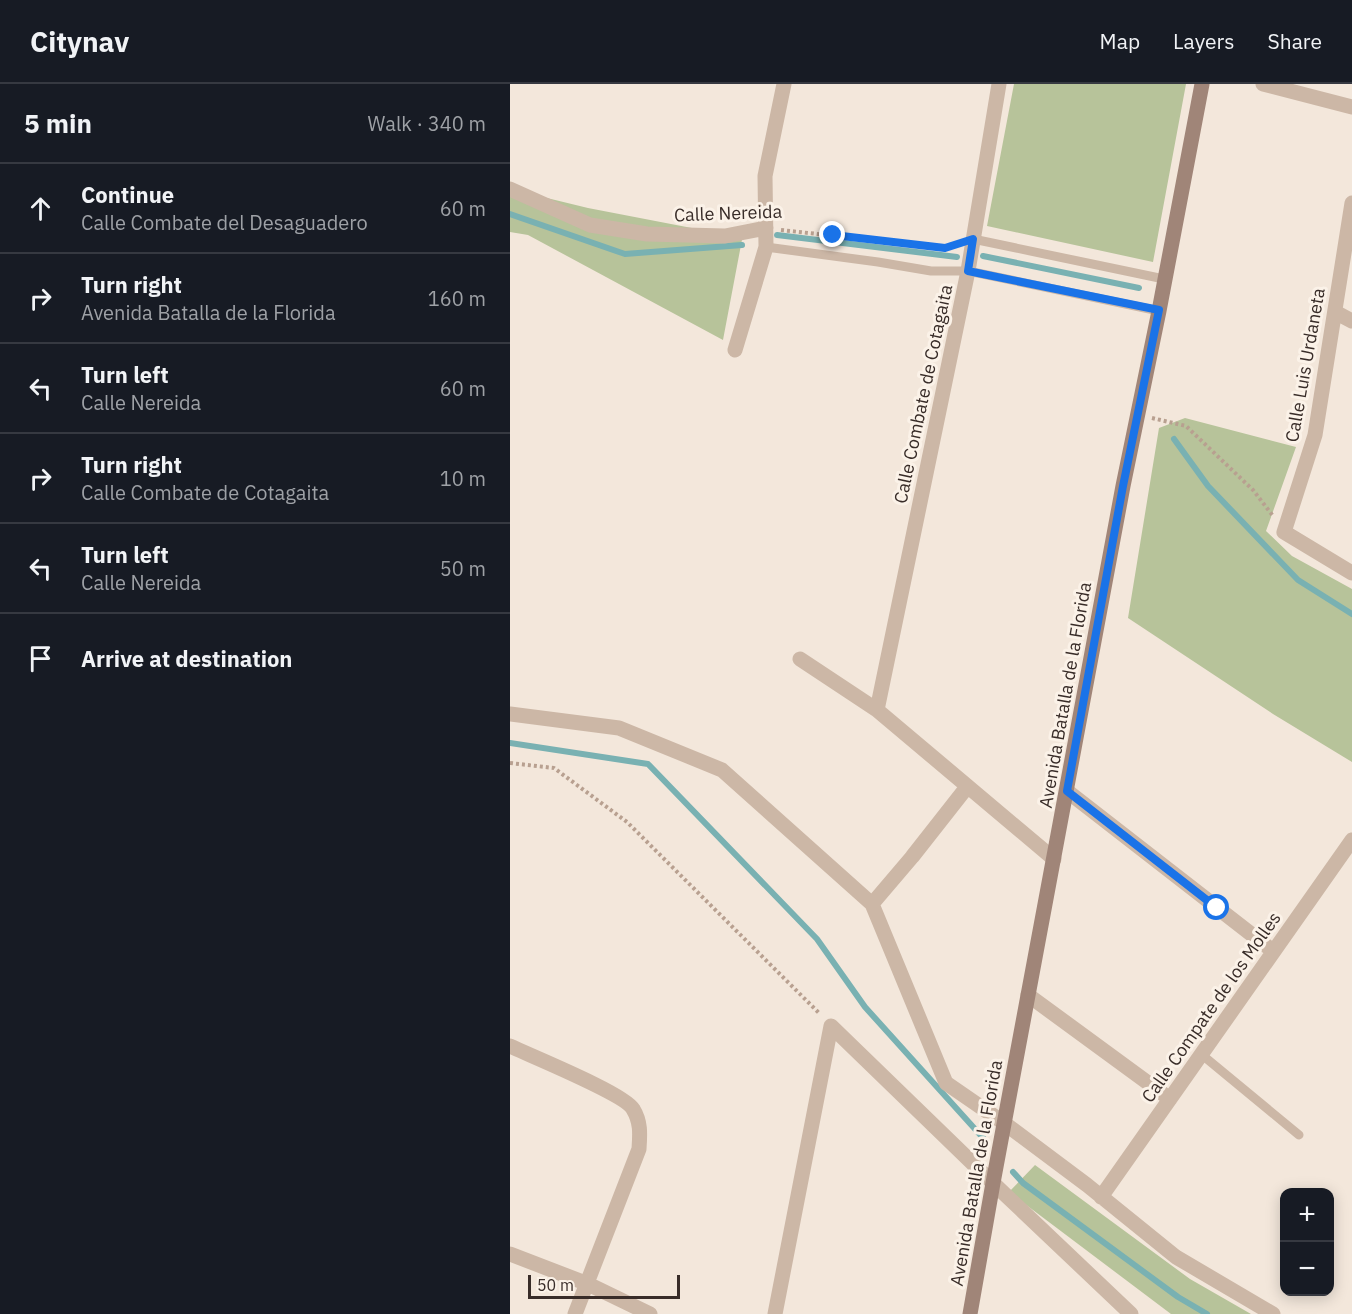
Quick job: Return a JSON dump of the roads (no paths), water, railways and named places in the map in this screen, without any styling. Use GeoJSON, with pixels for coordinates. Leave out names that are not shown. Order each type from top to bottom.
{"type":"FeatureCollection","features":[{"type":"Feature","properties":{"kind":"street"},"geometry":{"type":"LineString","coordinates":[[735,350],[766,247],[765,176],[784,84]]}},
{"type":"Feature","properties":{"kind":"street","name":"Calle Combate de Cotagaita"},"geometry":{"type":"LineString","coordinates":[[877,710],[968,271],[999,84]]}},
{"type":"Feature","properties":{"kind":"street","name":"Avenida Batalla de la Florida"},"geometry":{"type":"LineString","coordinates":[[970,1314],[1137,415],[1202,84]]}},
{"type":"Feature","properties":{"kind":"street"},"geometry":{"type":"LineString","coordinates":[[1263,84],[1352,106]]}},
{"type":"Feature","properties":{"kind":"street","name":"Calle Nereida"},"geometry":{"type":"LineString","coordinates":[[510,189],[590,225],[647,234],[725,236],[766,228]]}},
{"type":"Feature","properties":{"kind":"street","name":"Calle Luis Urdaneta"},"geometry":{"type":"LineString","coordinates":[[1352,203],[1315,435],[1284,532],[1352,573]]}},
{"type":"Feature","properties":{"kind":"street"},"geometry":{"type":"LineString","coordinates":[[1335,312],[1352,321]]}},
{"type":"Feature","properties":{"kind":"street"},"geometry":{"type":"LineString","coordinates":[[800,659],[877,710],[1054,859]]}},
{"type":"Feature","properties":{"kind":"street"},"geometry":{"type":"LineString","coordinates":[[510,714],[620,728],[722,770],[872,904],[946,1083],[1004,1123],[1176,1257],[1273,1314]]}},
{"type":"Feature","properties":{"kind":"street"},"geometry":{"type":"LineString","coordinates":[[872,904],[968,787]]}},
{"type":"Feature","properties":{"kind":"street"},"geometry":{"type":"LineString","coordinates":[[1067,791],[1273,951]]}},
{"type":"Feature","properties":{"kind":"street","name":"Calle Compate de los Molles"},"geometry":{"type":"LineString","coordinates":[[1101,1197],[1352,840]]}},
{"type":"Feature","properties":{"kind":"street"},"geometry":{"type":"LineString","coordinates":[[1028,995],[1170,1099]]}},
{"type":"Feature","properties":{"kind":"street"},"geometry":{"type":"LineString","coordinates":[[775,1314],[831,1026],[1131,1314]]}},
{"type":"Feature","properties":{"kind":"street"},"geometry":{"type":"LineString","coordinates":[[510,1046],[613,1094],[633,1107],[641,1128],[639,1149],[575,1314]]}},
{"type":"Feature","properties":{"kind":"street"},"geometry":{"type":"LineString","coordinates":[[510,1254],[588,1284],[651,1314]]}},
{"type":"Feature","properties":{"kind":"lane"},"geometry":{"type":"LineString","coordinates":[[973,239],[1164,279]]}},
{"type":"Feature","properties":{"kind":"lane","name":"Calle Nereida"},"geometry":{"type":"LineString","coordinates":[[766,247],[931,271],[968,271],[1159,310]]}},
{"type":"Feature","properties":{"kind":"lane"},"geometry":{"type":"LineString","coordinates":[[1201,1054],[1299,1135]]}},
{"type":"Feature","properties":{"kind":"waterway"},"geometry":{"type":"LineString","coordinates":[[510,214],[625,254],[742,245]]}},
{"type":"Feature","properties":{"kind":"waterway"},"geometry":{"type":"LineString","coordinates":[[777,235],[957,257]]}},
{"type":"Feature","properties":{"kind":"waterway"},"geometry":{"type":"LineString","coordinates":[[983,256],[1139,288]]}},
{"type":"Feature","properties":{"kind":"waterway"},"geometry":{"type":"LineString","coordinates":[[1174,439],[1208,486],[1298,580],[1352,614]]}},
{"type":"Feature","properties":{"kind":"waterway"},"geometry":{"type":"LineString","coordinates":[[510,743],[648,764],[817,939],[865,1007],[984,1139]]}},
{"type":"Feature","properties":{"kind":"waterway"},"geometry":{"type":"LineString","coordinates":[[1013,1172],[1023,1183],[1178,1297],[1207,1314]]}}]}
